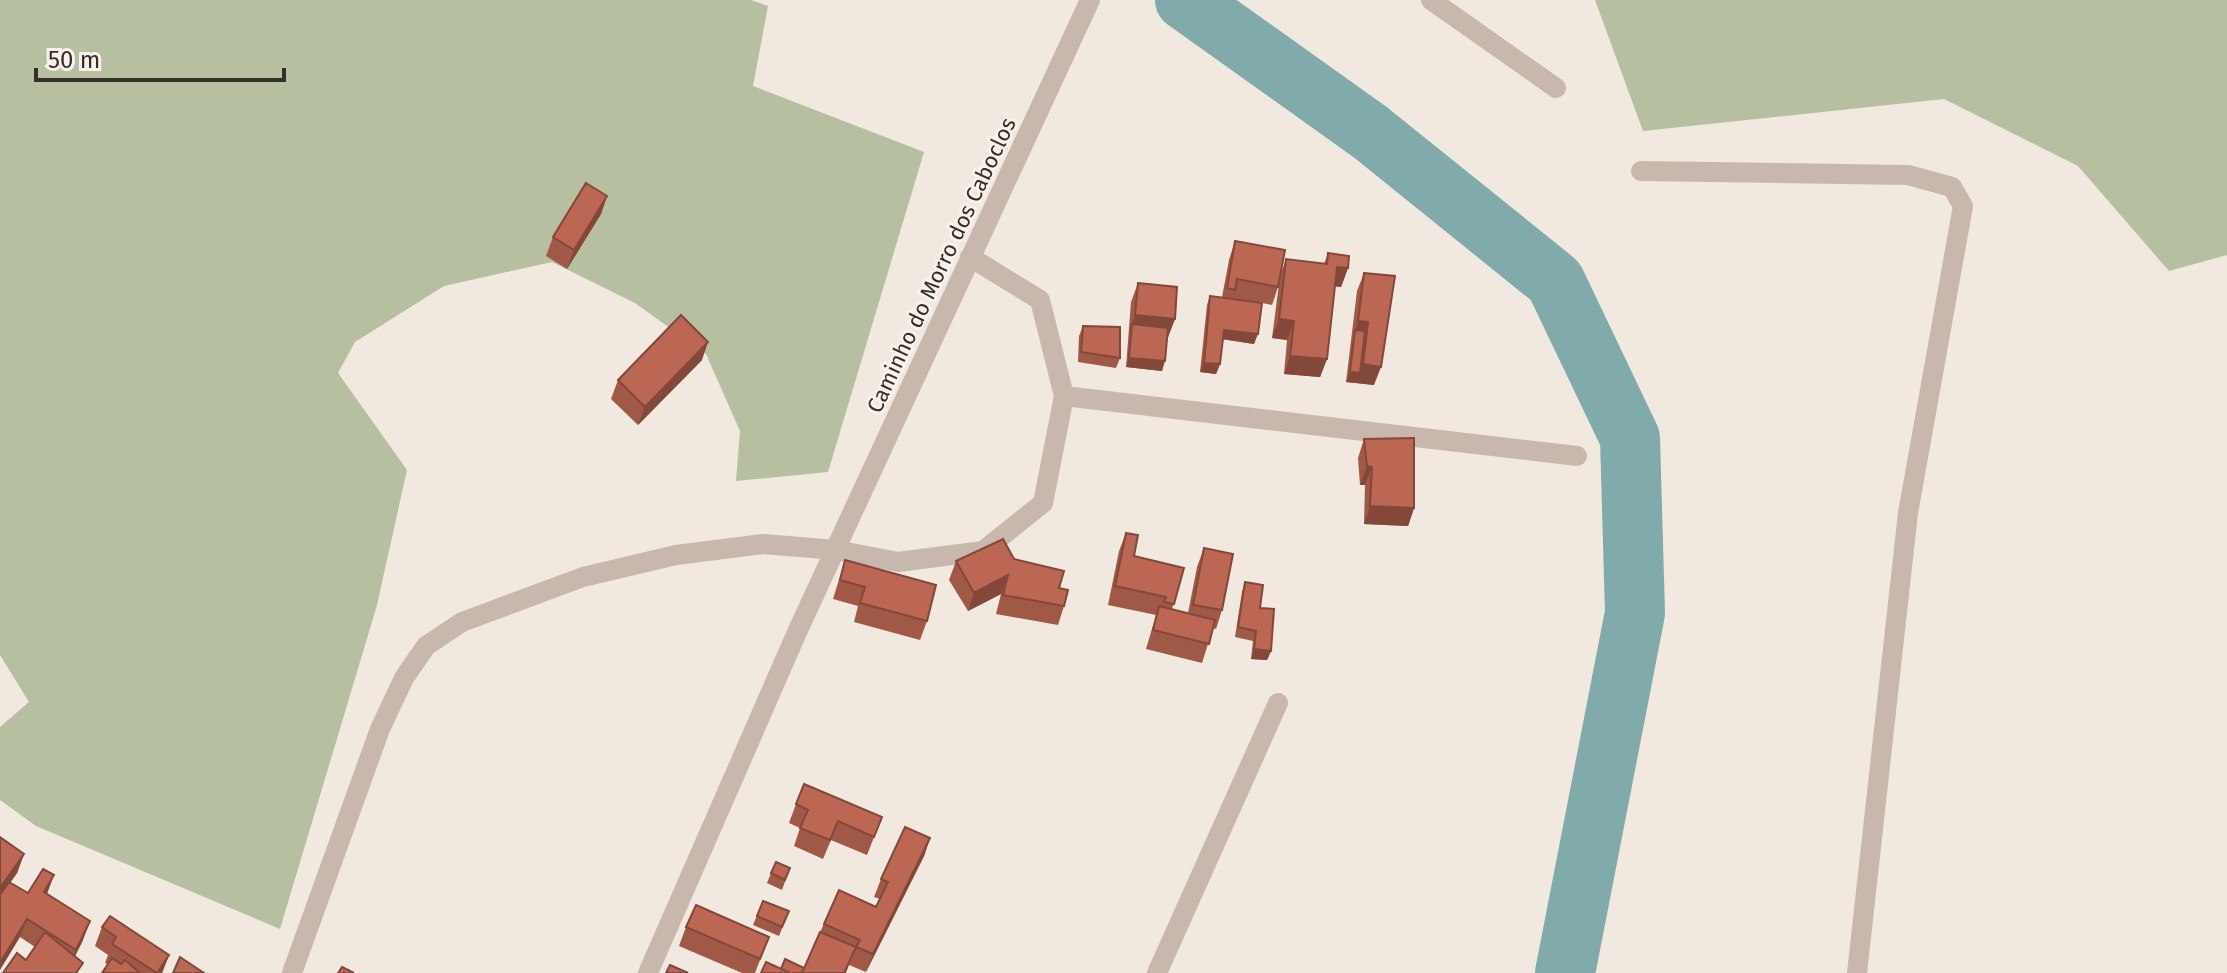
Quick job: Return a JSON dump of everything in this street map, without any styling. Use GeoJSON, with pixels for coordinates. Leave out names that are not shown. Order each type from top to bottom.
{"type":"FeatureCollection","features":[{"type":"Feature","properties":{"kind":"street","name":"Caminho do Morro dos Caboclos"},"geometry":{"type":"LineString","coordinates":[[648,973],[836,550],[1090,0]]}},
{"type":"Feature","properties":{"kind":"street"},"geometry":{"type":"LineString","coordinates":[[1431,0],[1556,88]]}},
{"type":"Feature","properties":{"kind":"street"},"geometry":{"type":"LineString","coordinates":[[1641,171],[1908,175],[1952,187],[1963,206],[1908,513],[1857,973]]}},
{"type":"Feature","properties":{"kind":"street"},"geometry":{"type":"LineString","coordinates":[[292,973],[380,729],[404,678],[426,646],[462,622],[583,577],[676,555],[763,544],[836,550],[898,562],[983,551],[998,543],[1043,503],[1064,396],[1040,300],[970,257]]}},
{"type":"Feature","properties":{"kind":"street"},"geometry":{"type":"LineString","coordinates":[[1064,396],[1577,456]]}},
{"type":"Feature","properties":{"kind":"street"},"geometry":{"type":"LineString","coordinates":[[1157,973],[1278,703]]}},
{"type":"Feature","properties":{"kind":"green space"},"geometry":{"type":"Polygon","coordinates":[[[0,0],[751,0],[768,6],[753,86],[924,152],[828,472],[736,481],[740,431],[706,354],[635,303],[552,262],[444,286],[355,342],[338,373],[407,470],[377,605],[280,929],[36,826],[0,800],[0,727],[29,702],[0,655],[0,0]]]}},
{"type":"Feature","properties":{"kind":"green space"},"geometry":{"type":"Polygon","coordinates":[[[1595,0],[2227,0],[2227,255],[2169,271],[2078,166],[1944,99],[1643,131],[1595,0]]]}},
{"type":"Feature","properties":{"kind":"building"},"geometry":{"type":"Polygon","coordinates":[[[586,183],[607,196],[574,250],[553,237],[586,183]]]}},
{"type":"Feature","properties":{"kind":"building"},"geometry":{"type":"Polygon","coordinates":[[[1235,241],[1285,250],[1278,287],[1237,279],[1235,290],[1227,288],[1235,241]]]}},
{"type":"Feature","properties":{"kind":"building"},"geometry":{"type":"Polygon","coordinates":[[[1328,253],[1349,256],[1348,268],[1337,267],[1327,359],[1290,356],[1294,321],[1279,319],[1286,259],[1327,264],[1328,253]]]}},
{"type":"Feature","properties":{"kind":"building"},"geometry":{"type":"Polygon","coordinates":[[[1364,273],[1395,276],[1381,367],[1363,364],[1368,322],[1358,321],[1364,273]]]}},
{"type":"Feature","properties":{"kind":"building"},"geometry":{"type":"Polygon","coordinates":[[[1138,283],[1177,287],[1175,319],[1135,315],[1138,283]]]}},
{"type":"Feature","properties":{"kind":"building"},"geometry":{"type":"Polygon","coordinates":[[[1210,296],[1262,303],[1258,334],[1224,330],[1220,364],[1204,363],[1210,296]]]}},
{"type":"Feature","properties":{"kind":"building"},"geometry":{"type":"Polygon","coordinates":[[[681,315],[708,342],[645,407],[618,380],[681,315]]]}},
{"type":"Feature","properties":{"kind":"building"},"geometry":{"type":"Polygon","coordinates":[[[1132,324],[1168,328],[1165,361],[1129,358],[1132,324]]]}},
{"type":"Feature","properties":{"kind":"building"},"geometry":{"type":"Polygon","coordinates":[[[1083,326],[1120,327],[1120,358],[1081,352],[1083,326]]]}},
{"type":"Feature","properties":{"kind":"building"},"geometry":{"type":"Polygon","coordinates":[[[1355,330],[1365,331],[1360,373],[1350,372],[1355,330]]]}},
{"type":"Feature","properties":{"kind":"building"},"geometry":{"type":"Polygon","coordinates":[[[1414,438],[1414,508],[1370,506],[1372,467],[1367,466],[1364,439],[1414,438]]]}},
{"type":"Feature","properties":{"kind":"building"},"geometry":{"type":"Polygon","coordinates":[[[1126,533],[1138,535],[1134,556],[1184,568],[1174,604],[1164,602],[1166,597],[1115,586],[1126,533]]]}},
{"type":"Feature","properties":{"kind":"building"},"geometry":{"type":"Polygon","coordinates":[[[1003,539],[1014,559],[1064,571],[1059,588],[1068,590],[1064,606],[1003,595],[1008,575],[974,593],[956,561],[1003,539]]]}},
{"type":"Feature","properties":{"kind":"building"},"geometry":{"type":"Polygon","coordinates":[[[1204,548],[1233,554],[1222,610],[1193,605],[1204,548]]]}},
{"type":"Feature","properties":{"kind":"building"},"geometry":{"type":"Polygon","coordinates":[[[845,560],[936,585],[927,621],[860,603],[865,587],[840,580],[845,560]]]}},
{"type":"Feature","properties":{"kind":"building"},"geometry":{"type":"Polygon","coordinates":[[[1245,582],[1263,585],[1260,608],[1274,609],[1271,651],[1254,649],[1256,631],[1238,627],[1245,582]]]}},
{"type":"Feature","properties":{"kind":"building"},"geometry":{"type":"Polygon","coordinates":[[[1159,606],[1215,620],[1209,644],[1153,630],[1159,606]]]}},
{"type":"Feature","properties":{"kind":"building"},"geometry":{"type":"Polygon","coordinates":[[[804,784],[882,817],[874,837],[838,821],[830,840],[800,828],[808,810],[796,804],[804,784]]]}},
{"type":"Feature","properties":{"kind":"building"},"geometry":{"type":"Polygon","coordinates":[[[905,827],[930,838],[873,954],[856,947],[860,940],[824,924],[839,890],[876,907],[888,882],[881,879],[905,827]]]}},
{"type":"Feature","properties":{"kind":"building"},"geometry":{"type":"Polygon","coordinates":[[[0,837],[24,854],[0,888],[0,837]]]}},
{"type":"Feature","properties":{"kind":"building"},"geometry":{"type":"Polygon","coordinates":[[[776,862],[790,868],[785,880],[771,873],[776,862]]]}},
{"type":"Feature","properties":{"kind":"building"},"geometry":{"type":"Polygon","coordinates":[[[43,869],[54,875],[44,892],[90,921],[76,950],[27,919],[0,963],[0,895],[9,882],[28,893],[43,869]]]}},
{"type":"Feature","properties":{"kind":"building"},"geometry":{"type":"Polygon","coordinates":[[[763,901],[789,911],[782,927],[757,916],[763,901]]]}},
{"type":"Feature","properties":{"kind":"building"},"geometry":{"type":"Polygon","coordinates":[[[696,905],[769,937],[760,959],[686,927],[696,905]]]}},
{"type":"Feature","properties":{"kind":"building"},"geometry":{"type":"Polygon","coordinates":[[[110,916],[169,955],[157,973],[112,944],[116,937],[102,927],[110,916]]]}},
{"type":"Feature","properties":{"kind":"building"},"geometry":{"type":"Polygon","coordinates":[[[45,932],[83,963],[76,973],[3,973],[17,953],[26,960],[45,932]]]}},
{"type":"Feature","properties":{"kind":"building"},"geometry":{"type":"Polygon","coordinates":[[[820,932],[856,947],[844,973],[802,973],[820,932]]]}},
{"type":"Feature","properties":{"kind":"building"},"geometry":{"type":"Polygon","coordinates":[[[180,957],[204,973],[173,973],[180,957]]]}},
{"type":"Feature","properties":{"kind":"building"},"geometry":{"type":"Polygon","coordinates":[[[112,958],[121,964],[125,960],[140,973],[102,973],[112,958]]]}},
{"type":"Feature","properties":{"kind":"building"},"geometry":{"type":"Polygon","coordinates":[[[785,959],[804,968],[802,973],[781,969],[785,959]]]}},
{"type":"Feature","properties":{"kind":"building"},"geometry":{"type":"Polygon","coordinates":[[[766,962],[790,973],[761,973],[766,962]]]}},
{"type":"Feature","properties":{"kind":"building"},"geometry":{"type":"Polygon","coordinates":[[[670,965],[688,973],[666,973],[670,965]]]}},
{"type":"Feature","properties":{"kind":"building"},"geometry":{"type":"Polygon","coordinates":[[[342,967],[354,973],[338,973],[342,967]]]}},
{"type":"Feature","properties":{"kind":"waterway"},"geometry":{"type":"LineString","coordinates":[[1185,0],[1370,132],[1555,281],[1630,438],[1635,613],[1565,973]]}}]}
